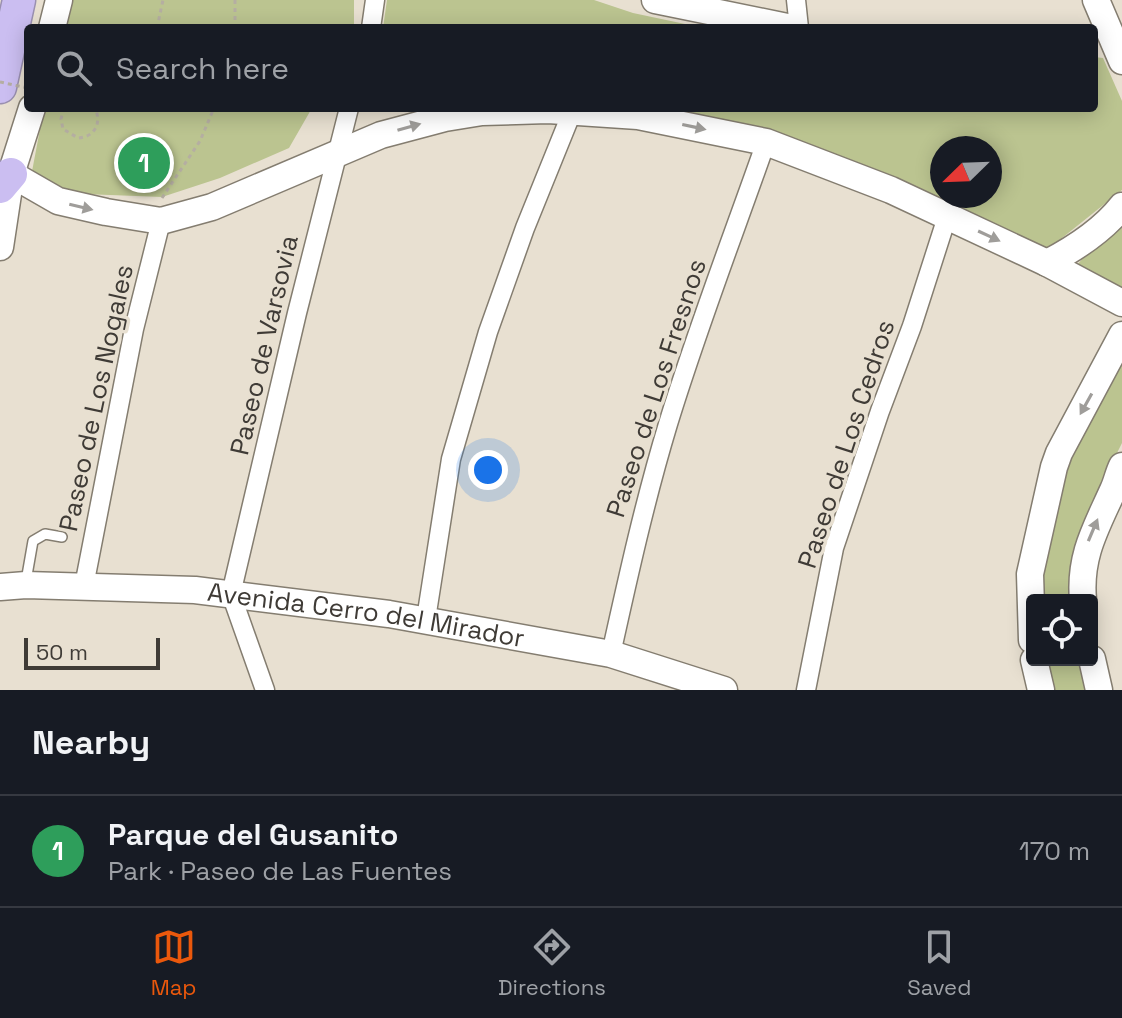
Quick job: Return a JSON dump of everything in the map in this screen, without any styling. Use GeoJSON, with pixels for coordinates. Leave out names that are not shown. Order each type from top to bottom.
{"type":"FeatureCollection","features":[{"type":"Feature","properties":{"kind":"highway"},"geometry":{"type":"LineString","coordinates":[[0,85],[19,0]]}},
{"type":"Feature","properties":{"kind":"street"},"geometry":{"type":"LineString","coordinates":[[53,24],[59,0]]}},
{"type":"Feature","properties":{"kind":"street"},"geometry":{"type":"LineString","coordinates":[[372,24],[375,0]]}},
{"type":"Feature","properties":{"kind":"street"},"geometry":{"type":"LineString","coordinates":[[655,0],[772,24]]}},
{"type":"Feature","properties":{"kind":"street"},"geometry":{"type":"LineString","coordinates":[[796,0],[799,24]]}},
{"type":"Feature","properties":{"kind":"street"},"geometry":{"type":"LineString","coordinates":[[1096,0],[1122,61]]}},
{"type":"Feature","properties":{"kind":"street"},"geometry":{"type":"LineString","coordinates":[[0,247],[5,180],[30,112]]}},
{"type":"Feature","properties":{"kind":"street","name":"Paseo de Varsovia"},"geometry":{"type":"LineString","coordinates":[[231,594],[348,112]]}},
{"type":"Feature","properties":{"kind":"street"},"geometry":{"type":"LineString","coordinates":[[5,180],[58,201],[161,221],[212,207],[381,135],[445,118],[482,112],[638,116],[766,142],[891,190],[1047,263],[1122,303]]}},
{"type":"Feature","properties":{"kind":"street"},"geometry":{"type":"LineString","coordinates":[[426,619],[451,459],[488,332],[525,228],[572,112]]}},
{"type":"Feature","properties":{"kind":"street","name":"Paseo de Los Fresnos"},"geometry":{"type":"LineString","coordinates":[[611,654],[637,532],[668,424],[766,142]]}},
{"type":"Feature","properties":{"kind":"street"},"geometry":{"type":"LineString","coordinates":[[1047,263],[1077,246],[1122,206]]}},
{"type":"Feature","properties":{"kind":"street","name":"Paseo de Los Cedros"},"geometry":{"type":"LineString","coordinates":[[806,690],[834,548],[947,217]]}},
{"type":"Feature","properties":{"kind":"street","name":"Paseo de Los Nogales"},"geometry":{"type":"LineString","coordinates":[[84,586],[134,329],[161,221]]}},
{"type":"Feature","properties":{"kind":"street"},"geometry":{"type":"LineString","coordinates":[[1031,594],[1030,574],[1054,467],[1122,335]]}},
{"type":"Feature","properties":{"kind":"street"},"geometry":{"type":"LineString","coordinates":[[1083,594],[1087,546],[1096,523],[1120,482]]}},
{"type":"Feature","properties":{"kind":"street","name":"Avenida Cerro del Mirador"},"geometry":{"type":"LineString","coordinates":[[13,586],[84,586],[231,594],[426,619],[611,654],[724,690]]}},
{"type":"Feature","properties":{"kind":"street"},"geometry":{"type":"LineString","coordinates":[[231,594],[265,690]]}},
{"type":"Feature","properties":{"kind":"street"},"geometry":{"type":"LineString","coordinates":[[1035,666],[1041,690]]}},
{"type":"Feature","properties":{"kind":"street"},"geometry":{"type":"LineString","coordinates":[[1094,666],[1099,690]]}},
{"type":"Feature","properties":{"kind":"lane"},"geometry":{"type":"LineString","coordinates":[[13,586],[33,541],[45,534],[62,537]]}},
{"type":"Feature","properties":{"kind":"path"},"geometry":{"type":"LineString","coordinates":[[158,24],[163,0]]}},
{"type":"Feature","properties":{"kind":"path"},"geometry":{"type":"LineString","coordinates":[[235,0],[235,24]]}},
{"type":"Feature","properties":{"kind":"path"},"geometry":{"type":"LineString","coordinates":[[0,85],[24,88]]}},
{"type":"Feature","properties":{"kind":"path"},"geometry":{"type":"LineString","coordinates":[[63,112],[61,119],[67,133],[83,137],[94,132],[99,116],[97,112]]}},
{"type":"Feature","properties":{"kind":"path"},"geometry":{"type":"LineString","coordinates":[[161,221],[162,197],[200,141],[212,112]]}},
{"type":"Feature","properties":{"kind":"green space"},"geometry":{"type":"Polygon","coordinates":[[[65,0],[354,0],[354,24],[61,24],[65,0]]]}},
{"type":"Feature","properties":{"kind":"green space"},"geometry":{"type":"Polygon","coordinates":[[[387,0],[594,0],[633,13],[685,24],[384,24],[387,0]]]}},
{"type":"Feature","properties":{"kind":"green space"},"geometry":{"type":"Polygon","coordinates":[[[1098,57],[1103,58],[1122,101],[1122,190],[1042,254],[942,208],[1002,208],[1002,136],[930,136],[930,202],[836,159],[642,112],[1098,112],[1098,57]]]}},
{"type":"Feature","properties":{"kind":"green space"},"geometry":{"type":"Polygon","coordinates":[[[43,112],[310,112],[289,148],[220,178],[162,197],[58,193],[30,182],[43,112]]]}},
{"type":"Feature","properties":{"kind":"green space"},"geometry":{"type":"Polygon","coordinates":[[[1122,213],[1122,292],[1077,265],[1122,213]]]}},
{"type":"Feature","properties":{"kind":"green space"},"geometry":{"type":"Polygon","coordinates":[[[1122,350],[1122,443],[1104,479],[1087,594],[1037,594],[1059,453],[1122,350]]]}},
{"type":"Feature","properties":{"kind":"green space"},"geometry":{"type":"Polygon","coordinates":[[[1042,666],[1093,666],[1097,690],[1046,690],[1042,666]]]}},
{"type":"Feature","properties":{"kind":"place","name":"Parque del Gusanito"},"geometry":{"type":"Point","coordinates":[144,163]}}]}
